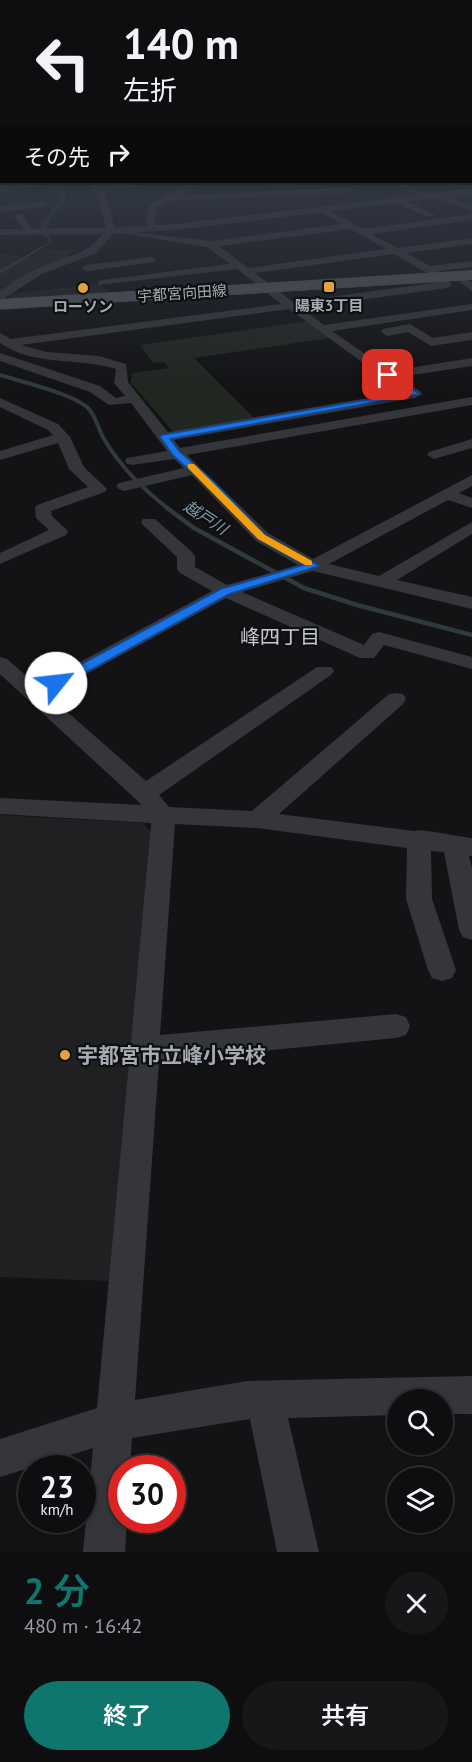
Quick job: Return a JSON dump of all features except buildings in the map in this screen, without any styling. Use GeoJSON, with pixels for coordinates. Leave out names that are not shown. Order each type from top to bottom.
{"type":"FeatureCollection","features":[{"type":"Feature","properties":{"kind":"main road","name":"宇都宮向田線"},"geometry":{"type":"LineString","coordinates":[[0,310],[272,291],[439,276],[470,282]]}},
{"type":"Feature","properties":{"kind":"main road","name":"宇都宮向田線"},"geometry":{"type":"LineString","coordinates":[[0,304],[272,291]]}},
{"type":"Feature","properties":{"kind":"street"},"geometry":{"type":"LineString","coordinates":[[0,298],[43,270],[78,259],[93,252],[103,243]]}},
{"type":"Feature","properties":{"kind":"street"},"geometry":{"type":"LineString","coordinates":[[205,243],[214,243]]}},
{"type":"Feature","properties":{"kind":"street"},"geometry":{"type":"LineString","coordinates":[[4,340],[293,306],[447,285],[439,276],[384,243]]}},
{"type":"Feature","properties":{"kind":"street"},"geometry":{"type":"LineString","coordinates":[[102,283],[242,269],[452,243]]}},
{"type":"Feature","properties":{"kind":"street"},"geometry":{"type":"LineString","coordinates":[[210,244],[335,339],[434,408]]}},
{"type":"Feature","properties":{"kind":"street"},"geometry":{"type":"LineString","coordinates":[[78,259],[116,297]]}},
{"type":"Feature","properties":{"kind":"street"},"geometry":{"type":"LineString","coordinates":[[87,268],[151,260]]}},
{"type":"Feature","properties":{"kind":"street"},"geometry":{"type":"LineString","coordinates":[[439,276],[472,264]]}},
{"type":"Feature","properties":{"kind":"street"},"geometry":{"type":"LineString","coordinates":[[322,329],[472,307]]}},
{"type":"Feature","properties":{"kind":"street"},"geometry":{"type":"LineString","coordinates":[[335,339],[411,328],[431,342],[472,336]]}},
{"type":"Feature","properties":{"kind":"street"},"geometry":{"type":"LineString","coordinates":[[4,340],[34,355],[100,360],[122,367],[120,383],[177,453],[262,537],[314,566],[463,601],[472,587]]}},
{"type":"Feature","properties":{"kind":"street"},"geometry":{"type":"LineString","coordinates":[[0,357],[95,389],[114,402],[134,399]]}},
{"type":"Feature","properties":{"kind":"street"},"geometry":{"type":"LineString","coordinates":[[388,375],[472,362]]}},
{"type":"Feature","properties":{"kind":"street"},"geometry":{"type":"LineString","coordinates":[[165,437],[415,394]]}},
{"type":"Feature","properties":{"kind":"street"},"geometry":{"type":"LineString","coordinates":[[132,461],[472,401]]}},
{"type":"Feature","properties":{"kind":"street"},"geometry":{"type":"LineString","coordinates":[[0,402],[53,427],[63,437],[77,469],[99,489],[43,508],[44,518],[60,531],[0,559]]}},
{"type":"Feature","properties":{"kind":"street"},"geometry":{"type":"LineString","coordinates":[[0,456],[63,437]]}},
{"type":"Feature","properties":{"kind":"street"},"geometry":{"type":"LineString","coordinates":[[434,455],[472,443]]}},
{"type":"Feature","properties":{"kind":"street"},"geometry":{"type":"LineString","coordinates":[[136,483],[195,470]]}},
{"type":"Feature","properties":{"kind":"street"},"geometry":{"type":"LineString","coordinates":[[35,694],[225,591],[314,566],[472,480]]}},
{"type":"Feature","properties":{"kind":"street"},"geometry":{"type":"LineString","coordinates":[[447,494],[472,503]]}},
{"type":"Feature","properties":{"kind":"street"},"geometry":{"type":"LineString","coordinates":[[149,522],[186,556],[186,568],[225,591],[366,654],[379,638],[472,663]]}},
{"type":"Feature","properties":{"kind":"street"},"geometry":{"type":"LineString","coordinates":[[382,582],[472,527]]}},
{"type":"Feature","properties":{"kind":"street"},"geometry":{"type":"LineString","coordinates":[[0,663],[153,803],[163,825],[104,1552]]}},
{"type":"Feature","properties":{"kind":"street"},"geometry":{"type":"LineString","coordinates":[[153,803],[324,671]]}},
{"type":"Feature","properties":{"kind":"street"},"geometry":{"type":"LineString","coordinates":[[257,820],[396,699]]}},
{"type":"Feature","properties":{"kind":"street"},"geometry":{"type":"LineString","coordinates":[[0,806],[153,803],[257,820],[464,845],[472,930]]}},
{"type":"Feature","properties":{"kind":"street"},"geometry":{"type":"LineString","coordinates":[[419,838],[419,899],[442,970]]}},
{"type":"Feature","properties":{"kind":"street"},"geometry":{"type":"LineString","coordinates":[[145,1049],[396,1026]]}},
{"type":"Feature","properties":{"kind":"street"},"geometry":{"type":"LineString","coordinates":[[0,1458],[114,1422],[247,1400],[472,1395]]}},
{"type":"Feature","properties":{"kind":"street"},"geometry":{"type":"LineString","coordinates":[[265,1400],[298,1552]]}},
{"type":"Feature","properties":{"kind":"shaded area"},"geometry":{"type":"Polygon","coordinates":[[[44,249],[75,250],[67,256],[79,257],[61,262],[0,295],[0,253],[32,258],[44,249]]]}},
{"type":"Feature","properties":{"kind":"shaded area"},"geometry":{"type":"Polygon","coordinates":[[[100,284],[111,294],[5,301],[13,293],[100,284]]]}},
{"type":"Feature","properties":{"kind":"shaded area"},"geometry":{"type":"Polygon","coordinates":[[[308,321],[330,338],[194,358],[255,419],[174,433],[131,383],[132,373],[169,368],[164,362],[153,363],[140,345],[308,321]]]}},
{"type":"Feature","properties":{"kind":"shaded area","name":"宇都宮市立峰小学校"},"geometry":{"type":"Polygon","coordinates":[[[0,815],[143,823],[151,833],[109,1281],[0,1277],[0,815]]]}},
{"type":"Feature","properties":{"kind":"waterway","name":"越戸川"},"geometry":{"type":"LineString","coordinates":[[22,259],[49,243]]}},
{"type":"Feature","properties":{"kind":"waterway","name":"越戸川"},"geometry":{"type":"LineString","coordinates":[[0,272],[25,258]]}},
{"type":"Feature","properties":{"kind":"waterway","name":"越戸川"},"geometry":{"type":"LineString","coordinates":[[0,375],[69,397],[87,407],[93,414],[104,439],[125,468],[151,495],[170,510]]}},
{"type":"Feature","properties":{"kind":"waterway","name":"越戸川"},"geometry":{"type":"LineString","coordinates":[[167,508],[194,528],[304,588],[357,605],[472,635]]}},
{"type":"Feature","properties":{"kind":"tram line"},"geometry":{"type":"LineString","coordinates":[[0,309],[472,279]]}},
{"type":"Feature","properties":{"kind":"slow traffic"},"geometry":{"type":"LineString","coordinates":[[191,466],[262,537],[308,563]]}},
{"type":"Feature","properties":{"kind":"place","name":"陽東3丁目"},"geometry":{"type":"Point","coordinates":[329,287]}},
{"type":"Feature","properties":{"kind":"place","name":"ローソン"},"geometry":{"type":"Point","coordinates":[83,288]}},
{"type":"Feature","properties":{"kind":"place","name":"宇都宮市立峰小学校"},"geometry":{"type":"Point","coordinates":[65,1055]}},
{"type":"Feature","properties":{"kind":"district","name":"峰四丁目"},"geometry":{"type":"Point","coordinates":[280,637]}},
{"type":"Feature","properties":{"kind":"route"},"geometry":{"type":"LineString","coordinates":[[56,683],[225,591],[314,566],[262,537],[176,453],[165,437],[415,394],[388,375]]}}]}
